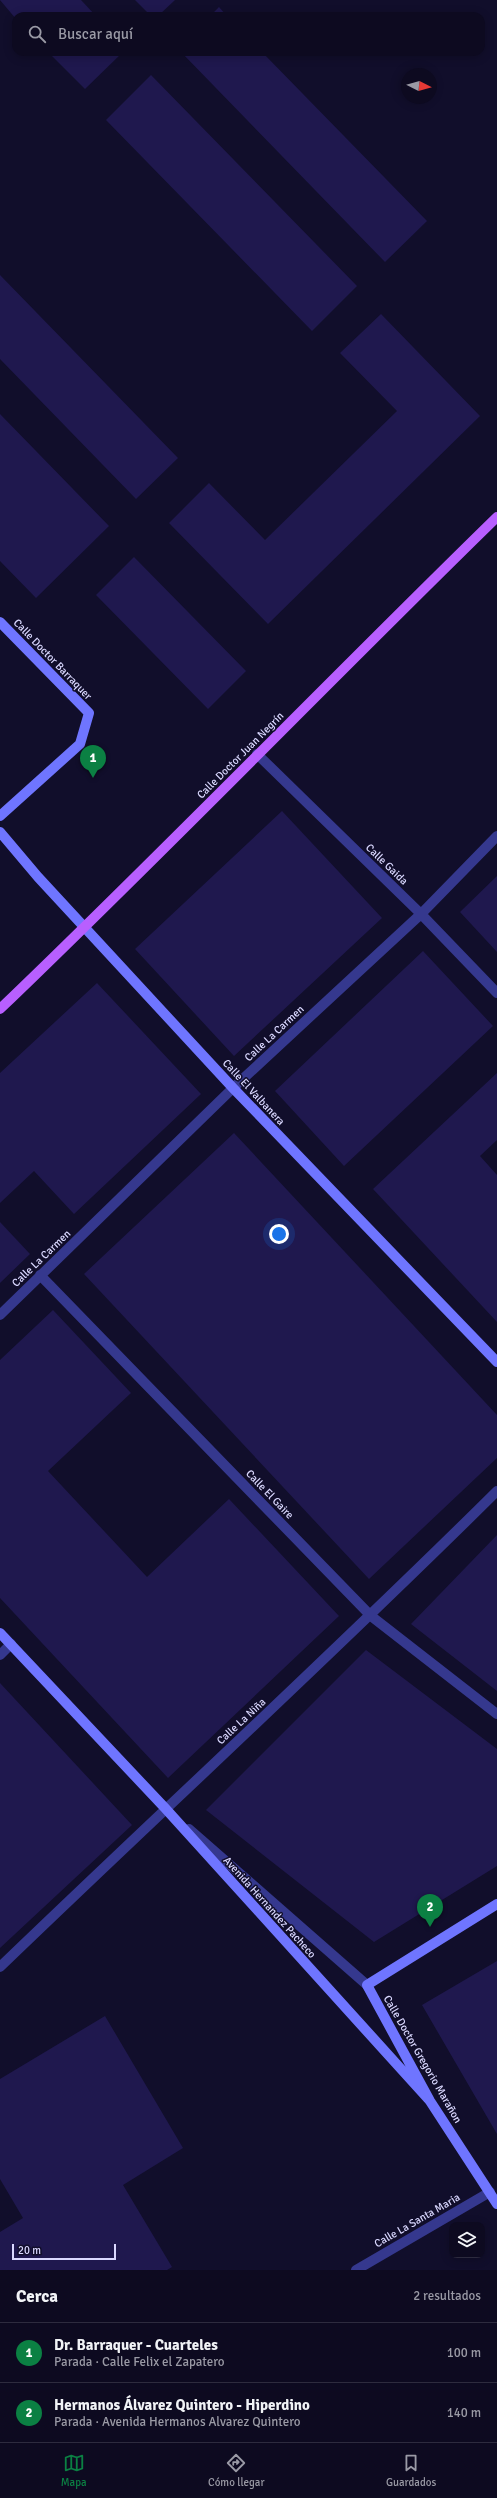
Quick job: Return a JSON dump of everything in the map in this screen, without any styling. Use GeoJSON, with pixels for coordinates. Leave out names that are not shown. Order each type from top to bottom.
{"type":"FeatureCollection","features":[{"type":"Feature","properties":{"kind":"main road","name":"Calle Doctor Juan Negrín"},"geometry":{"type":"LineString","coordinates":[[0,1009],[85,928],[257,754],[497,517]]}},
{"type":"Feature","properties":{"kind":"street","name":"Calle Doctor Barraquer"},"geometry":{"type":"LineString","coordinates":[[0,622],[89,713],[80,744],[0,816]]}},
{"type":"Feature","properties":{"kind":"street","name":"Calle Gaida"},"geometry":{"type":"LineString","coordinates":[[257,754],[421,914],[497,993]]}},
{"type":"Feature","properties":{"kind":"street","name":"Calle El Valbanera"},"geometry":{"type":"LineString","coordinates":[[0,832],[85,928],[233,1088],[497,1362]]}},
{"type":"Feature","properties":{"kind":"street","name":"Calle La Carmen"},"geometry":{"type":"LineString","coordinates":[[0,1315],[233,1088],[421,914],[497,836]]}},
{"type":"Feature","properties":{"kind":"street","name":"Calle El Gaire"},"geometry":{"type":"LineString","coordinates":[[40,1275],[371,1616],[497,1714]]}},
{"type":"Feature","properties":{"kind":"street","name":"Calle La Niña"},"geometry":{"type":"LineString","coordinates":[[0,1967],[165,1808],[371,1616],[497,1491]]}},
{"type":"Feature","properties":{"kind":"street","name":"Avenida Hernandez Pacheco"},"geometry":{"type":"LineString","coordinates":[[0,1633],[165,1808],[430,2101]]}},
{"type":"Feature","properties":{"kind":"street"},"geometry":{"type":"LineString","coordinates":[[0,1655],[11,1644]]}},
{"type":"Feature","properties":{"kind":"street","name":"Avenida Hernandez Pacheco"},"geometry":{"type":"LineString","coordinates":[[165,1808],[367,1985]]}},
{"type":"Feature","properties":{"kind":"street"},"geometry":{"type":"LineString","coordinates":[[367,1985],[496,1906]]}},
{"type":"Feature","properties":{"kind":"street","name":"Calle Doctor Gregorio Marañon"},"geometry":{"type":"LineString","coordinates":[[367,1985],[430,2101],[497,2204]]}},
{"type":"Feature","properties":{"kind":"street","name":"Calle La Santa Maria"},"geometry":{"type":"LineString","coordinates":[[356,2270],[490,2192]]}},
{"type":"Feature","properties":{"kind":"building"},"geometry":{"type":"Polygon","coordinates":[[[0,0],[81,0],[92,12],[12,12],[12,14],[0,0]]]}},
{"type":"Feature","properties":{"kind":"building"},"geometry":{"type":"Polygon","coordinates":[[[135,0],[175,0],[162,12],[147,12],[135,0]]]}},
{"type":"Feature","properties":{"kind":"building"},"geometry":{"type":"Polygon","coordinates":[[[219,7],[223,12],[214,12],[219,7]]]}},
{"type":"Feature","properties":{"kind":"building"},"geometry":{"type":"Polygon","coordinates":[[[52,56],[119,56],[85,89],[52,56]]]}},
{"type":"Feature","properties":{"kind":"building"},"geometry":{"type":"Polygon","coordinates":[[[185,56],[266,56],[427,221],[385,262],[185,56]]]}},
{"type":"Feature","properties":{"kind":"building"},"geometry":{"type":"Polygon","coordinates":[[[151,75],[357,286],[312,331],[106,120],[151,75]]]}},
{"type":"Feature","properties":{"kind":"building"},"geometry":{"type":"Polygon","coordinates":[[[0,275],[178,458],[136,499],[0,359],[0,275]]]}},
{"type":"Feature","properties":{"kind":"building"},"geometry":{"type":"Polygon","coordinates":[[[381,314],[480,416],[268,624],[169,523],[209,483],[265,540],[397,411],[340,353],[381,314]]]}},
{"type":"Feature","properties":{"kind":"building"},"geometry":{"type":"Polygon","coordinates":[[[0,414],[109,526],[36,598],[0,561],[0,414]]]}},
{"type":"Feature","properties":{"kind":"building"},"geometry":{"type":"Polygon","coordinates":[[[134,557],[246,671],[208,709],[96,595],[134,557]]]}},
{"type":"Feature","properties":{"kind":"building"},"geometry":{"type":"Polygon","coordinates":[[[282,811],[382,918],[234,1056],[135,949],[282,811]]]}},
{"type":"Feature","properties":{"kind":"building"},"geometry":{"type":"Polygon","coordinates":[[[497,876],[497,952],[460,912],[497,876]]]}},
{"type":"Feature","properties":{"kind":"building"},"geometry":{"type":"Polygon","coordinates":[[[423,951],[493,1026],[344,1166],[275,1091],[423,951]]]}},
{"type":"Feature","properties":{"kind":"building"},"geometry":{"type":"Polygon","coordinates":[[[97,983],[201,1094],[74,1214],[34,1171],[0,1203],[0,1073],[97,983]]]}},
{"type":"Feature","properties":{"kind":"building"},"geometry":{"type":"Polygon","coordinates":[[[497,1073],[497,1140],[480,1156],[497,1175],[497,1322],[373,1189],[497,1073]]]}},
{"type":"Feature","properties":{"kind":"building"},"geometry":{"type":"Polygon","coordinates":[[[234,1133],[497,1415],[497,1458],[369,1579],[84,1274],[234,1133]]]}},
{"type":"Feature","properties":{"kind":"building"},"geometry":{"type":"Polygon","coordinates":[[[0,1222],[30,1254],[0,1283],[0,1222]]]}},
{"type":"Feature","properties":{"kind":"building"},"geometry":{"type":"Polygon","coordinates":[[[53,1310],[131,1393],[48,1471],[147,1577],[229,1499],[339,1616],[168,1778],[0,1598],[0,1360],[53,1310]]]}},
{"type":"Feature","properties":{"kind":"building"},"geometry":{"type":"Polygon","coordinates":[[[497,1535],[497,1691],[411,1624],[497,1535]]]}},
{"type":"Feature","properties":{"kind":"building"},"geometry":{"type":"Polygon","coordinates":[[[366,1650],[497,1749],[497,1866],[374,1942],[206,1810],[366,1650]]]}},
{"type":"Feature","properties":{"kind":"building"},"geometry":{"type":"Polygon","coordinates":[[[0,1683],[132,1825],[0,1948],[0,1683]]]}},
{"type":"Feature","properties":{"kind":"building"},"geometry":{"type":"Polygon","coordinates":[[[497,1961],[497,2134],[422,2005],[497,1961]]]}},
{"type":"Feature","properties":{"kind":"building"},"geometry":{"type":"Polygon","coordinates":[[[105,2016],[183,2148],[123,2185],[172,2267],[167,2270],[0,2270],[0,2232],[23,2218],[0,2179],[0,2079],[105,2016]]]}},
{"type":"Feature","properties":{"kind":"place","name":"Dr. Barraquer - Cuarteles"},"geometry":{"type":"Point","coordinates":[93,778]}},
{"type":"Feature","properties":{"kind":"place","name":"Hermanos Álvarez Quintero - Hiperdino"},"geometry":{"type":"Point","coordinates":[430,1927]}}]}
